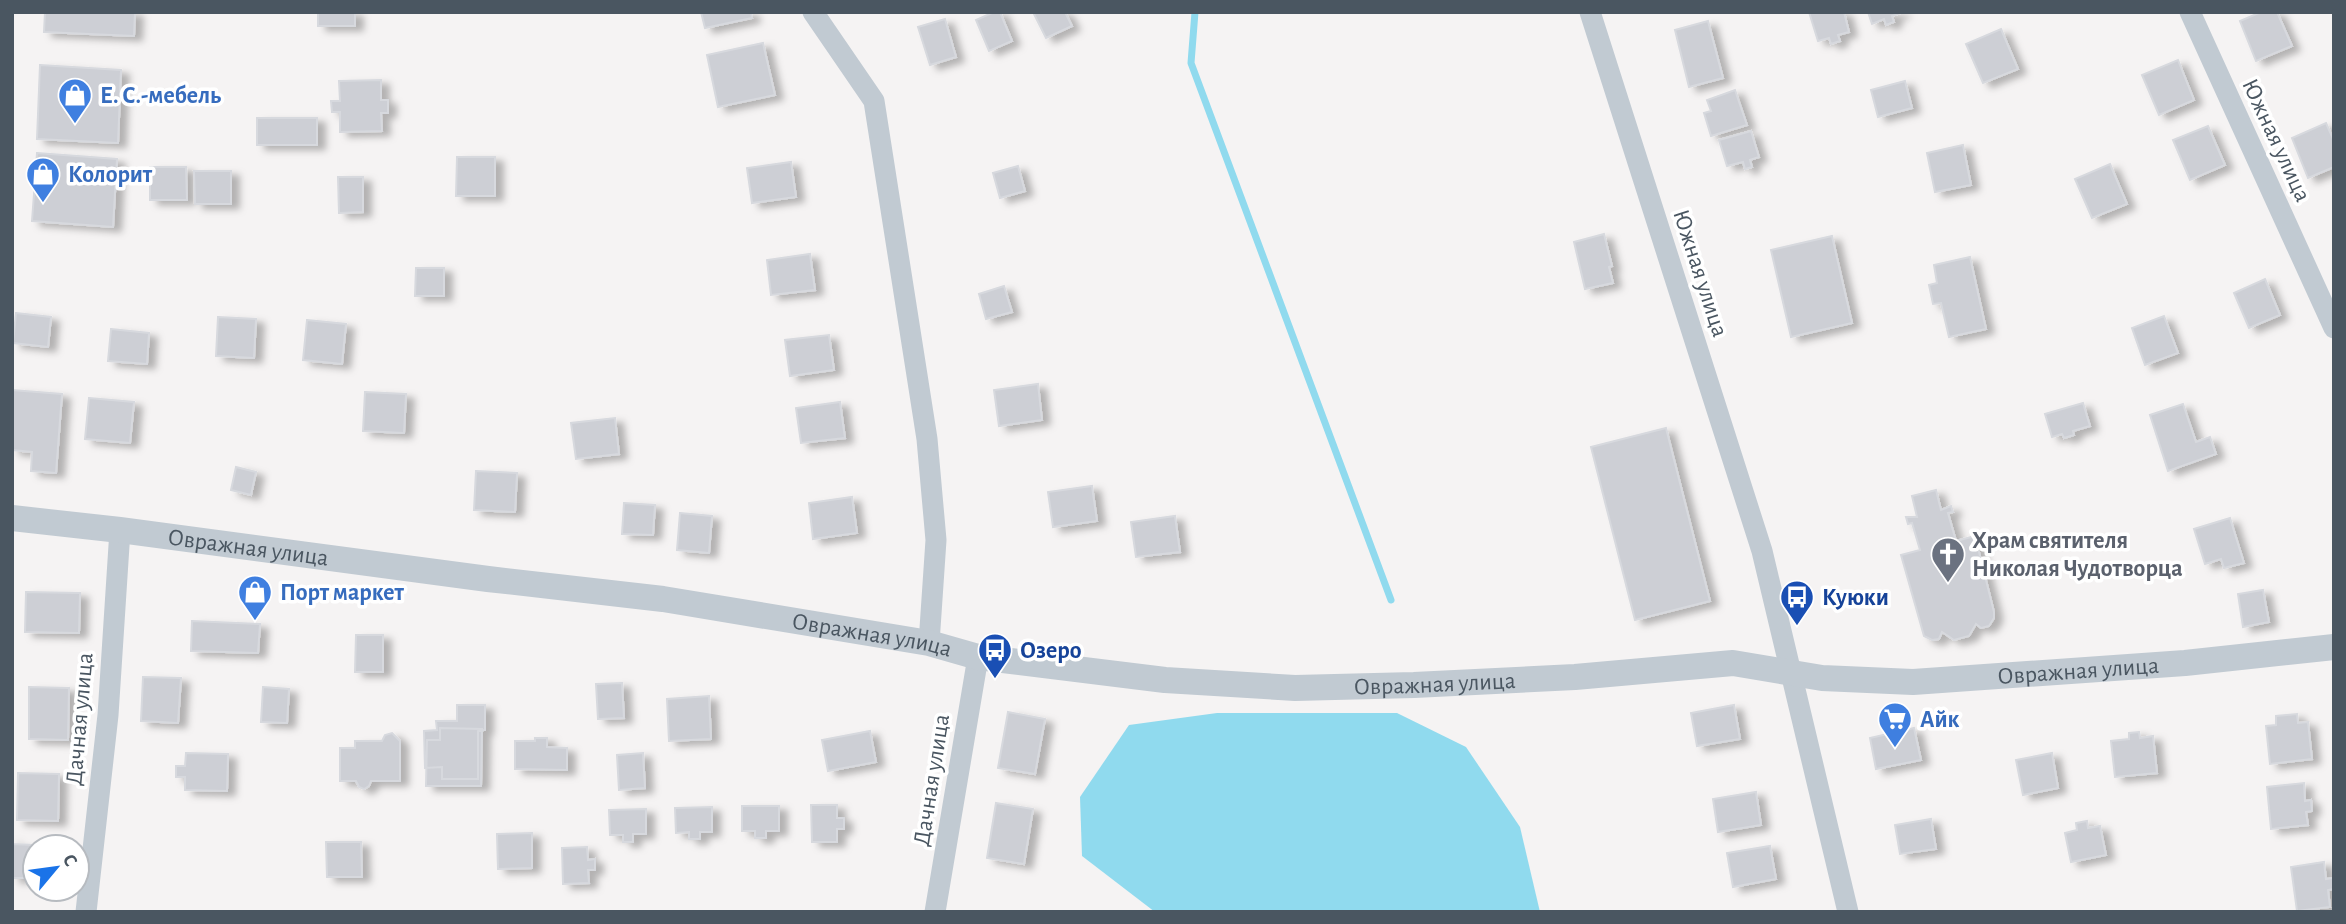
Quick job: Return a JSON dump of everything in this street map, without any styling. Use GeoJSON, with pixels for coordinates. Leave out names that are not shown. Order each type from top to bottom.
{"type":"FeatureCollection","features":[{"type":"Feature","properties":{"kind":"street"},"geometry":{"type":"LineString","coordinates":[[813,12],[874,101],[928,439],[936,540],[929,643]]}},
{"type":"Feature","properties":{"kind":"street","name":"Южная улица"},"geometry":{"type":"LineString","coordinates":[[1590,12],[1762,551],[1848,912]]}},
{"type":"Feature","properties":{"kind":"street","name":"Южная улица"},"geometry":{"type":"LineString","coordinates":[[2190,12],[2334,328]]}},
{"type":"Feature","properties":{"kind":"street","name":"Овражная улица"},"geometry":{"type":"LineString","coordinates":[[12,518],[663,599],[929,643],[978,657],[1165,680],[1295,688],[1575,677],[1734,663],[1822,678],[1913,682],[2185,663],[2334,646]]}},
{"type":"Feature","properties":{"kind":"street","name":"Дачная улица"},"geometry":{"type":"LineString","coordinates":[[86,912],[108,715],[120,530]]}},
{"type":"Feature","properties":{"kind":"street","name":"Дачная улица"},"geometry":{"type":"LineString","coordinates":[[935,912],[978,657]]}},
{"type":"Feature","properties":{"kind":"water"},"geometry":{"type":"Polygon","coordinates":[[[1217,713],[1397,713],[1466,747],[1520,827],[1540,912],[1155,912],[1082,856],[1080,797],[1129,725],[1217,713]]]}},
{"type":"Feature","properties":{"kind":"building"},"geometry":{"type":"Polygon","coordinates":[[[45,12],[135,12],[134,36],[44,32],[45,12]]]}},
{"type":"Feature","properties":{"kind":"building"},"geometry":{"type":"Polygon","coordinates":[[[318,12],[355,12],[355,26],[318,26],[318,12]]]}},
{"type":"Feature","properties":{"kind":"building"},"geometry":{"type":"Polygon","coordinates":[[[701,12],[751,12],[752,18],[705,28],[701,12]]]}},
{"type":"Feature","properties":{"kind":"building"},"geometry":{"type":"Polygon","coordinates":[[[1000,12],[1012,41],[989,51],[976,20],[1000,12]]]}},
{"type":"Feature","properties":{"kind":"building"},"geometry":{"type":"Polygon","coordinates":[[[1033,12],[1065,12],[1072,26],[1046,38],[1033,12]]]}},
{"type":"Feature","properties":{"kind":"building"},"geometry":{"type":"Polygon","coordinates":[[[1809,12],[1844,12],[1849,32],[1838,35],[1840,41],[1831,44],[1829,38],[1818,41],[1809,12]]]}},
{"type":"Feature","properties":{"kind":"building"},"geometry":{"type":"Polygon","coordinates":[[[1868,12],[1903,12],[1892,16],[1894,22],[1886,25],[1884,19],[1872,24],[1868,12]]]}},
{"type":"Feature","properties":{"kind":"building"},"geometry":{"type":"Polygon","coordinates":[[[2261,12],[2277,12],[2292,46],[2256,61],[2240,21],[2261,12]]]}},
{"type":"Feature","properties":{"kind":"building"},"geometry":{"type":"Polygon","coordinates":[[[945,19],[956,57],[930,65],[918,27],[945,19]]]}},
{"type":"Feature","properties":{"kind":"building"},"geometry":{"type":"Polygon","coordinates":[[[1708,21],[1723,78],[1689,87],[1675,30],[1708,21]]]}},
{"type":"Feature","properties":{"kind":"building"},"geometry":{"type":"Polygon","coordinates":[[[2001,29],[2018,69],[1983,83],[1966,44],[2001,29]]]}},
{"type":"Feature","properties":{"kind":"building"},"geometry":{"type":"Polygon","coordinates":[[[763,43],[775,95],[718,107],[707,55],[763,43]]]}},
{"type":"Feature","properties":{"kind":"building"},"geometry":{"type":"Polygon","coordinates":[[[2178,60],[2194,100],[2159,115],[2142,75],[2178,60]]]}},
{"type":"Feature","properties":{"kind":"building"},"geometry":{"type":"Polygon","coordinates":[[[40,65],[121,70],[118,143],[37,139],[40,65]]]}},
{"type":"Feature","properties":{"kind":"building"},"geometry":{"type":"Polygon","coordinates":[[[381,80],[381,100],[388,100],[388,113],[381,113],[382,131],[340,132],[340,112],[332,112],[331,101],[340,101],[339,81],[381,80]]]}},
{"type":"Feature","properties":{"kind":"building"},"geometry":{"type":"Polygon","coordinates":[[[1905,81],[1912,108],[1878,117],[1871,90],[1905,81]]]}},
{"type":"Feature","properties":{"kind":"building"},"geometry":{"type":"Polygon","coordinates":[[[1735,90],[1747,125],[1711,136],[1704,113],[1711,111],[1707,100],[1735,90]]]}},
{"type":"Feature","properties":{"kind":"building"},"geometry":{"type":"Polygon","coordinates":[[[257,118],[317,118],[317,145],[257,145],[257,118]]]}},
{"type":"Feature","properties":{"kind":"building"},"geometry":{"type":"Polygon","coordinates":[[[2326,123],[2334,141],[2334,167],[2308,178],[2292,138],[2326,123]]]}},
{"type":"Feature","properties":{"kind":"building"},"geometry":{"type":"Polygon","coordinates":[[[2208,126],[2225,165],[2190,180],[2173,140],[2208,126]]]}},
{"type":"Feature","properties":{"kind":"building"},"geometry":{"type":"Polygon","coordinates":[[[1751,131],[1759,157],[1750,160],[1752,167],[1745,169],[1743,162],[1727,166],[1719,140],[1751,131]]]}},
{"type":"Feature","properties":{"kind":"building"},"geometry":{"type":"Polygon","coordinates":[[[1963,145],[1971,185],[1935,192],[1927,153],[1963,145]]]}},
{"type":"Feature","properties":{"kind":"building"},"geometry":{"type":"Polygon","coordinates":[[[37,153],[117,159],[113,227],[32,221],[37,153]]]}},
{"type":"Feature","properties":{"kind":"building"},"geometry":{"type":"Polygon","coordinates":[[[457,157],[495,157],[495,196],[456,196],[457,157]]]}},
{"type":"Feature","properties":{"kind":"building"},"geometry":{"type":"Polygon","coordinates":[[[791,162],[796,197],[752,203],[747,168],[791,162]]]}},
{"type":"Feature","properties":{"kind":"building"},"geometry":{"type":"Polygon","coordinates":[[[2110,164],[2127,204],[2092,218],[2075,179],[2110,164]]]}},
{"type":"Feature","properties":{"kind":"building"},"geometry":{"type":"Polygon","coordinates":[[[1018,166],[1025,191],[1000,198],[993,173],[1018,166]]]}},
{"type":"Feature","properties":{"kind":"building"},"geometry":{"type":"Polygon","coordinates":[[[150,167],[186,167],[187,200],[150,200],[150,167]]]}},
{"type":"Feature","properties":{"kind":"building"},"geometry":{"type":"Polygon","coordinates":[[[194,171],[231,171],[231,204],[195,204],[194,171]]]}},
{"type":"Feature","properties":{"kind":"building"},"geometry":{"type":"Polygon","coordinates":[[[338,177],[363,177],[363,212],[339,213],[338,177]]]}},
{"type":"Feature","properties":{"kind":"building"},"geometry":{"type":"Polygon","coordinates":[[[1604,234],[1613,283],[1585,289],[1574,242],[1604,234]]]}},
{"type":"Feature","properties":{"kind":"building"},"geometry":{"type":"Polygon","coordinates":[[[1832,236],[1852,323],[1791,337],[1771,250],[1832,236]]]}},
{"type":"Feature","properties":{"kind":"building"},"geometry":{"type":"Polygon","coordinates":[[[810,254],[815,290],[771,295],[767,260],[810,254]]]}},
{"type":"Feature","properties":{"kind":"building"},"geometry":{"type":"Polygon","coordinates":[[[1970,257],[1986,329],[1949,337],[1941,303],[1933,304],[1929,285],[1937,283],[1934,265],[1970,257]]]}},
{"type":"Feature","properties":{"kind":"building"},"geometry":{"type":"Polygon","coordinates":[[[416,268],[444,268],[444,296],[415,296],[416,268]]]}},
{"type":"Feature","properties":{"kind":"building"},"geometry":{"type":"Polygon","coordinates":[[[2265,279],[2280,315],[2249,328],[2234,293],[2265,279]]]}},
{"type":"Feature","properties":{"kind":"building"},"geometry":{"type":"Polygon","coordinates":[[[1004,286],[1012,312],[986,319],[979,294],[1004,286]]]}},
{"type":"Feature","properties":{"kind":"building"},"geometry":{"type":"Polygon","coordinates":[[[16,313],[51,317],[48,347],[13,343],[16,313]]]}},
{"type":"Feature","properties":{"kind":"building"},"geometry":{"type":"Polygon","coordinates":[[[2164,316],[2178,353],[2145,365],[2132,328],[2164,316]]]}},
{"type":"Feature","properties":{"kind":"building"},"geometry":{"type":"Polygon","coordinates":[[[218,317],[256,319],[254,358],[216,356],[218,317]]]}},
{"type":"Feature","properties":{"kind":"building"},"geometry":{"type":"Polygon","coordinates":[[[307,320],[346,324],[342,364],[303,360],[307,320]]]}},
{"type":"Feature","properties":{"kind":"building"},"geometry":{"type":"Polygon","coordinates":[[[111,329],[149,333],[147,364],[108,361],[111,329]]]}},
{"type":"Feature","properties":{"kind":"building"},"geometry":{"type":"Polygon","coordinates":[[[829,335],[834,370],[790,376],[785,340],[829,335]]]}},
{"type":"Feature","properties":{"kind":"building"},"geometry":{"type":"Polygon","coordinates":[[[1038,384],[1042,420],[999,426],[994,390],[1038,384]]]}},
{"type":"Feature","properties":{"kind":"building"},"geometry":{"type":"Polygon","coordinates":[[[12,390],[62,394],[56,473],[31,471],[32,452],[12,450],[12,390]]]}},
{"type":"Feature","properties":{"kind":"building"},"geometry":{"type":"Polygon","coordinates":[[[365,392],[406,394],[404,433],[363,431],[365,392]]]}},
{"type":"Feature","properties":{"kind":"building"},"geometry":{"type":"Polygon","coordinates":[[[89,398],[134,402],[130,443],[85,439],[89,398]]]}},
{"type":"Feature","properties":{"kind":"building"},"geometry":{"type":"Polygon","coordinates":[[[840,402],[845,438],[801,443],[796,408],[840,402]]]}},
{"type":"Feature","properties":{"kind":"building"},"geometry":{"type":"Polygon","coordinates":[[[2083,403],[2090,426],[2073,431],[2074,435],[2064,438],[2062,434],[2052,437],[2045,414],[2083,403]]]}},
{"type":"Feature","properties":{"kind":"building"},"geometry":{"type":"Polygon","coordinates":[[[2183,404],[2196,442],[2210,437],[2216,454],[2168,471],[2150,415],[2183,404]]]}},
{"type":"Feature","properties":{"kind":"building"},"geometry":{"type":"Polygon","coordinates":[[[615,418],[619,454],[576,459],[571,423],[615,418]]]}},
{"type":"Feature","properties":{"kind":"building"},"geometry":{"type":"Polygon","coordinates":[[[1666,428],[1710,601],[1635,620],[1591,447],[1666,428]]]}},
{"type":"Feature","properties":{"kind":"building"},"geometry":{"type":"Polygon","coordinates":[[[236,467],[256,472],[251,495],[231,490],[236,467]]]}},
{"type":"Feature","properties":{"kind":"building"},"geometry":{"type":"Polygon","coordinates":[[[476,471],[517,473],[515,512],[474,510],[476,471]]]}},
{"type":"Feature","properties":{"kind":"building"},"geometry":{"type":"Polygon","coordinates":[[[1092,486],[1097,521],[1053,527],[1048,492],[1092,486]]]}},
{"type":"Feature","properties":{"kind":"building","name":"Храм святителя Николая Чудотворца"},"geometry":{"type":"Polygon","coordinates":[[[1936,490],[1941,510],[1951,506],[1953,512],[1948,513],[1956,541],[1975,536],[1994,612],[1989,626],[1981,628],[1976,624],[1969,636],[1954,640],[1942,632],[1939,639],[1932,640],[1924,636],[1901,555],[1920,550],[1912,523],[1908,524],[1906,517],[1917,517],[1912,496],[1936,490]]]}},
{"type":"Feature","properties":{"kind":"building"},"geometry":{"type":"Polygon","coordinates":[[[852,497],[857,533],[813,539],[809,503],[852,497]]]}},
{"type":"Feature","properties":{"kind":"building"},"geometry":{"type":"Polygon","coordinates":[[[624,503],[655,505],[653,535],[622,534],[624,503]]]}},
{"type":"Feature","properties":{"kind":"building"},"geometry":{"type":"Polygon","coordinates":[[[680,513],[712,516],[709,553],[677,550],[680,513]]]}},
{"type":"Feature","properties":{"kind":"building"},"geometry":{"type":"Polygon","coordinates":[[[1175,516],[1180,552],[1136,557],[1131,522],[1175,516]]]}},
{"type":"Feature","properties":{"kind":"building"},"geometry":{"type":"Polygon","coordinates":[[[2230,518],[2244,563],[2224,568],[2221,559],[2205,564],[2194,529],[2230,518]]]}},
{"type":"Feature","properties":{"kind":"building"},"geometry":{"type":"Polygon","coordinates":[[[2263,590],[2269,622],[2243,627],[2238,594],[2263,590]]]}},
{"type":"Feature","properties":{"kind":"building"},"geometry":{"type":"Polygon","coordinates":[[[26,592],[80,593],[79,633],[25,632],[26,592]]]}},
{"type":"Feature","properties":{"kind":"building"},"geometry":{"type":"Polygon","coordinates":[[[192,621],[260,624],[258,653],[191,651],[192,621]]]}},
{"type":"Feature","properties":{"kind":"building"},"geometry":{"type":"Polygon","coordinates":[[[356,635],[383,635],[383,672],[355,672],[356,635]]]}},
{"type":"Feature","properties":{"kind":"building"},"geometry":{"type":"Polygon","coordinates":[[[143,677],[181,678],[178,723],[141,721],[143,677]]]}},
{"type":"Feature","properties":{"kind":"building"},"geometry":{"type":"Polygon","coordinates":[[[622,683],[624,718],[598,719],[596,684],[622,683]]]}},
{"type":"Feature","properties":{"kind":"building"},"geometry":{"type":"Polygon","coordinates":[[[29,687],[69,688],[68,740],[29,739],[29,687]]]}},
{"type":"Feature","properties":{"kind":"building"},"geometry":{"type":"Polygon","coordinates":[[[263,687],[289,689],[287,723],[261,722],[263,687]]]}},
{"type":"Feature","properties":{"kind":"building"},"geometry":{"type":"Polygon","coordinates":[[[709,696],[711,739],[669,741],[667,699],[709,696]]]}},
{"type":"Feature","properties":{"kind":"building"},"geometry":{"type":"Polygon","coordinates":[[[457,705],[485,705],[485,730],[478,731],[478,779],[442,779],[442,767],[425,768],[424,731],[437,730],[436,721],[457,721],[457,705]]]}},
{"type":"Feature","properties":{"kind":"building"},"geometry":{"type":"Polygon","coordinates":[[[1734,705],[1740,739],[1697,746],[1691,713],[1734,705]]]}},
{"type":"Feature","properties":{"kind":"building"},"geometry":{"type":"Polygon","coordinates":[[[1008,712],[1045,719],[1035,774],[998,768],[1008,712]]]}},
{"type":"Feature","properties":{"kind":"building"},"geometry":{"type":"Polygon","coordinates":[[[2297,714],[2298,723],[2308,722],[2312,759],[2270,764],[2266,726],[2276,725],[2276,716],[2297,714]]]}},
{"type":"Feature","properties":{"kind":"building"},"geometry":{"type":"Polygon","coordinates":[[[440,728],[482,729],[481,786],[426,786],[427,740],[440,740],[440,728]]]}},
{"type":"Feature","properties":{"kind":"building","name":"Айк"},"geometry":{"type":"Polygon","coordinates":[[[1914,728],[1921,760],[1876,769],[1870,738],[1914,728]]]}},
{"type":"Feature","properties":{"kind":"building"},"geometry":{"type":"Polygon","coordinates":[[[870,731],[876,762],[828,771],[822,740],[870,731]]]}},
{"type":"Feature","properties":{"kind":"building"},"geometry":{"type":"Polygon","coordinates":[[[2139,732],[2140,738],[2153,736],[2157,773],[2115,777],[2111,741],[2129,739],[2129,733],[2139,732]]]}},
{"type":"Feature","properties":{"kind":"building"},"geometry":{"type":"Polygon","coordinates":[[[392,733],[400,741],[400,781],[371,781],[364,789],[359,787],[356,781],[340,781],[340,748],[355,748],[355,741],[382,741],[385,735],[392,733]]]}},
{"type":"Feature","properties":{"kind":"building"},"geometry":{"type":"Polygon","coordinates":[[[535,738],[547,738],[547,747],[567,748],[567,770],[515,769],[515,741],[535,741],[535,738]]]}},
{"type":"Feature","properties":{"kind":"building"},"geometry":{"type":"Polygon","coordinates":[[[186,753],[228,754],[227,791],[185,790],[185,777],[176,777],[176,766],[185,766],[186,753]]]}},
{"type":"Feature","properties":{"kind":"building"},"geometry":{"type":"Polygon","coordinates":[[[643,753],[645,788],[619,790],[617,755],[643,753]]]}},
{"type":"Feature","properties":{"kind":"building"},"geometry":{"type":"Polygon","coordinates":[[[2052,753],[2058,788],[2023,795],[2016,760],[2052,753]]]}},
{"type":"Feature","properties":{"kind":"building"},"geometry":{"type":"Polygon","coordinates":[[[18,773],[59,774],[58,821],[17,820],[18,773]]]}},
{"type":"Feature","properties":{"kind":"building"},"geometry":{"type":"Polygon","coordinates":[[[2304,783],[2305,801],[2311,800],[2312,811],[2306,812],[2308,825],[2271,829],[2267,787],[2304,783]]]}},
{"type":"Feature","properties":{"kind":"building"},"geometry":{"type":"Polygon","coordinates":[[[1756,792],[1761,825],[1718,832],[1713,799],[1756,792]]]}},
{"type":"Feature","properties":{"kind":"building"},"geometry":{"type":"Polygon","coordinates":[[[996,803],[1033,809],[1024,864],[987,858],[996,803]]]}},
{"type":"Feature","properties":{"kind":"building"},"geometry":{"type":"Polygon","coordinates":[[[811,805],[837,805],[837,818],[844,818],[844,829],[837,829],[837,842],[812,842],[811,805]]]}},
{"type":"Feature","properties":{"kind":"building"},"geometry":{"type":"Polygon","coordinates":[[[742,806],[779,806],[779,831],[766,831],[766,838],[755,838],[755,831],[742,831],[742,806]]]}},
{"type":"Feature","properties":{"kind":"building"},"geometry":{"type":"Polygon","coordinates":[[[712,807],[712,832],[700,832],[700,839],[689,839],[689,832],[676,833],[675,808],[712,807]]]}},
{"type":"Feature","properties":{"kind":"building"},"geometry":{"type":"Polygon","coordinates":[[[646,809],[646,834],[633,834],[633,842],[623,842],[623,835],[610,835],[609,810],[646,809]]]}},
{"type":"Feature","properties":{"kind":"building"},"geometry":{"type":"Polygon","coordinates":[[[1931,819],[1936,849],[1900,854],[1895,825],[1931,819]]]}},
{"type":"Feature","properties":{"kind":"building"},"geometry":{"type":"Polygon","coordinates":[[[2087,821],[2088,828],[2100,826],[2106,855],[2071,862],[2065,833],[2077,830],[2076,823],[2087,821]]]}},
{"type":"Feature","properties":{"kind":"building"},"geometry":{"type":"Polygon","coordinates":[[[532,833],[532,868],[498,869],[497,834],[532,833]]]}},
{"type":"Feature","properties":{"kind":"building"},"geometry":{"type":"Polygon","coordinates":[[[326,842],[361,842],[362,877],[327,877],[326,842]]]}},
{"type":"Feature","properties":{"kind":"building"},"geometry":{"type":"Polygon","coordinates":[[[12,844],[21,844],[21,878],[12,878],[12,844]]]}},
{"type":"Feature","properties":{"kind":"building"},"geometry":{"type":"Polygon","coordinates":[[[1770,846],[1776,879],[1733,887],[1727,853],[1770,846]]]}},
{"type":"Feature","properties":{"kind":"building"},"geometry":{"type":"Polygon","coordinates":[[[587,847],[588,860],[595,859],[595,870],[588,870],[589,883],[563,884],[562,848],[587,847]]]}},
{"type":"Feature","properties":{"kind":"building"},"geometry":{"type":"Polygon","coordinates":[[[2324,862],[2326,879],[2333,878],[2334,882],[2334,889],[2328,890],[2330,907],[2297,911],[2291,867],[2324,862]]]}},
{"type":"Feature","properties":{"kind":"waterway"},"geometry":{"type":"LineString","coordinates":[[1195,12],[1191,63],[1391,600]]}},
{"type":"Feature","properties":{"kind":"place","name":"Е. С.-мебель"},"geometry":{"type":"Point","coordinates":[75,125]}},
{"type":"Feature","properties":{"kind":"place","name":"Колорит"},"geometry":{"type":"Point","coordinates":[43,204]}},
{"type":"Feature","properties":{"kind":"place","name":"Храм святителя Николая Чудотворца"},"geometry":{"type":"Point","coordinates":[1948,584]}},
{"type":"Feature","properties":{"kind":"place","name":"Порт маркет"},"geometry":{"type":"Point","coordinates":[255,622]}},
{"type":"Feature","properties":{"kind":"place","name":"Куюки"},"geometry":{"type":"Point","coordinates":[1797,627]}},
{"type":"Feature","properties":{"kind":"place","name":"Озеро"},"geometry":{"type":"Point","coordinates":[995,680]}},
{"type":"Feature","properties":{"kind":"place","name":"Айк"},"geometry":{"type":"Point","coordinates":[1895,749]}}]}
